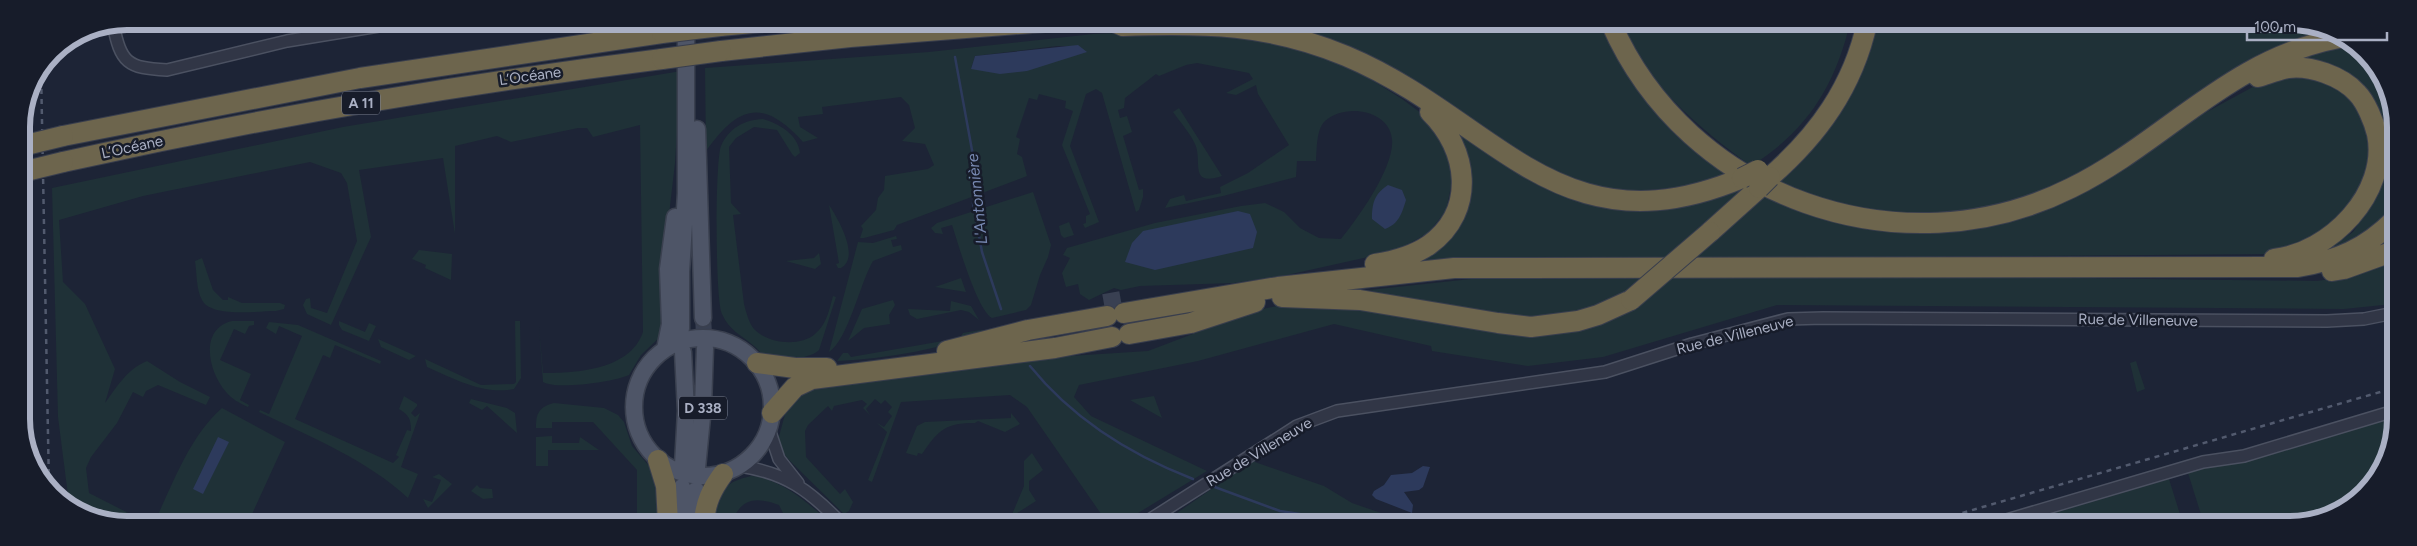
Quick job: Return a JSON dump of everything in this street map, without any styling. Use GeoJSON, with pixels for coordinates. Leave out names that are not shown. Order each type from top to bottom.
{"type":"FeatureCollection","features":[{"type":"Feature","properties":{"kind":"highway","name":"L’Océane"},"geometry":{"type":"LineString","coordinates":[[30,144],[360,78],[687,30]]}},
{"type":"Feature","properties":{"kind":"highway","name":"L’Océane"},"geometry":{"type":"LineString","coordinates":[[30,170],[212,131],[379,100],[662,59],[860,36],[939,30]]}},
{"type":"Feature","properties":{"kind":"highway"},"geometry":{"type":"LineString","coordinates":[[1256,30],[1317,45],[1371,67],[1411,90],[1526,168],[1582,193],[1607,199],[1666,201],[1700,194],[1757,178]]}},
{"type":"Feature","properties":{"kind":"highway"},"geometry":{"type":"LineString","coordinates":[[1615,32],[1649,88],[1677,120],[1732,166],[1760,184],[1802,202],[1848,216],[1913,224],[1964,222],[2044,201],[2120,160],[2226,84],[2282,55],[2333,40]]}},
{"type":"Feature","properties":{"kind":"highway"},"geometry":{"type":"LineString","coordinates":[[771,421],[795,387],[812,379],[1045,349],[1092,341],[1114,345],[1130,342],[1149,330],[1191,323],[1280,292],[1360,300],[1490,322],[1531,326],[1578,322],[1604,313],[1631,300],[1710,232],[1806,126],[1835,83],[1856,36]]}},
{"type":"Feature","properties":{"kind":"highway"},"geometry":{"type":"LineString","coordinates":[[1280,292],[1288,282],[1393,261],[1413,253],[1430,244],[1443,231],[1457,207],[1462,171],[1457,151],[1447,131],[1425,107],[1377,76],[1371,67]]}},
{"type":"Feature","properties":{"kind":"highway"},"geometry":{"type":"LineString","coordinates":[[2115,269],[2250,262],[2286,258],[2313,248],[2338,231],[2360,206],[2373,177],[2377,154],[2377,134],[2358,93],[2339,80],[2318,71],[2288,68],[2254,78],[2199,107],[2192,108]]}},
{"type":"Feature","properties":{"kind":"highway"},"geometry":{"type":"LineString","coordinates":[[1092,341],[1116,319],[1144,309],[1454,268],[1544,266],[2115,269],[2298,267],[2346,255],[2377,236],[2387,227]]}},
{"type":"Feature","properties":{"kind":"highway"},"geometry":{"type":"LineString","coordinates":[[2115,269],[2272,276],[2312,275],[2344,269],[2387,254]]}},
{"type":"Feature","properties":{"kind":"highway"},"geometry":{"type":"LineString","coordinates":[[756,363],[795,368],[843,367],[908,359],[1028,330],[1087,319],[1116,319],[1149,330]]}},
{"type":"Feature","properties":{"kind":"highway"},"geometry":{"type":"LineString","coordinates":[[658,460],[666,486],[668,516]]}},
{"type":"Feature","properties":{"kind":"highway"},"geometry":{"type":"LineString","coordinates":[[705,516],[707,500],[713,488],[731,470]]}},
{"type":"Feature","properties":{"kind":"main road"},"geometry":{"type":"LineString","coordinates":[[686,30],[693,194],[689,304],[695,323],[711,344]]}},
{"type":"Feature","properties":{"kind":"main road"},"geometry":{"type":"LineString","coordinates":[[681,330],[691,161],[695,30]]}},
{"type":"Feature","properties":{"kind":"main road"},"geometry":{"type":"LineString","coordinates":[[691,161],[700,195],[703,318]]}},
{"type":"Feature","properties":{"kind":"main road"},"geometry":{"type":"LineString","coordinates":[[666,349],[670,324],[668,269],[691,161]]}},
{"type":"Feature","properties":{"kind":"main road"},"geometry":{"type":"LineString","coordinates":[[689,340],[711,344],[736,346],[756,363],[769,387],[771,421],[757,451],[731,470],[702,477],[687,475],[673,470],[658,460],[640,435],[635,419],[634,400],[642,374],[652,360],[666,349],[689,340]]}},
{"type":"Feature","properties":{"kind":"main road","name":"D 338"},"geometry":{"type":"LineString","coordinates":[[683,352],[690,467],[703,407],[711,344]]}},
{"type":"Feature","properties":{"kind":"main road"},"geometry":{"type":"LineString","coordinates":[[683,516],[689,489],[693,516]]}},
{"type":"Feature","properties":{"kind":"street"},"geometry":{"type":"LineString","coordinates":[[114,31],[118,51],[132,64],[148,69],[167,70],[335,30]]}},
{"type":"Feature","properties":{"kind":"street","name":"Rue de Villeneuve"},"geometry":{"type":"LineString","coordinates":[[1155,516],[1297,426],[1337,411],[1605,372],[1692,344],[1788,319],[2327,321],[2364,319],[2387,314]]}},
{"type":"Feature","properties":{"kind":"street"},"geometry":{"type":"LineString","coordinates":[[2020,516],[2203,462],[2244,456],[2387,413]]}},
{"type":"Feature","properties":{"kind":"street"},"geometry":{"type":"LineString","coordinates":[[771,421],[779,459],[799,485],[834,516]]}},
{"type":"Feature","properties":{"kind":"street"},"geometry":{"type":"LineString","coordinates":[[731,470],[768,471],[799,485]]}},
{"type":"Feature","properties":{"kind":"shaded area"},"geometry":{"type":"Polygon","coordinates":[[[1186,30],[1223,32],[1326,56],[1364,75],[1425,116],[1443,139],[1453,176],[1446,211],[1428,233],[1405,246],[1377,255],[1287,275],[1234,283],[1140,286],[1121,290],[1114,288],[1089,300],[1080,294],[1078,284],[1066,287],[1062,273],[1070,258],[1063,255],[1067,248],[1155,223],[1265,203],[1284,212],[1300,228],[1319,238],[1341,239],[1374,192],[1388,163],[1392,139],[1389,129],[1383,121],[1374,115],[1354,111],[1333,115],[1325,121],[1318,134],[1316,161],[1297,161],[1296,177],[1223,196],[1165,208],[1170,199],[1184,195],[1186,201],[1221,193],[1220,187],[1248,173],[1289,145],[1258,94],[1256,85],[1236,95],[1226,93],[1253,79],[1249,73],[1197,63],[1186,65],[1159,76],[1156,74],[1125,98],[1124,108],[1118,110],[1120,118],[1127,116],[1132,132],[1123,136],[1139,190],[1143,189],[1143,197],[1139,210],[1136,212],[1102,93],[1096,89],[1086,94],[1070,146],[1099,222],[1085,228],[1083,224],[1086,223],[1086,216],[1090,214],[1062,145],[1073,111],[1065,108],[1066,101],[1039,94],[1037,100],[1029,98],[1016,137],[1020,139],[1017,154],[1022,157],[1027,176],[897,225],[894,230],[864,238],[860,238],[863,229],[861,226],[876,210],[878,198],[884,190],[885,176],[928,169],[934,165],[925,144],[902,141],[915,128],[909,105],[901,97],[822,107],[823,114],[798,117],[800,127],[818,138],[803,142],[776,118],[763,113],[741,116],[729,124],[706,151],[705,68],[929,52],[1093,34],[1186,30]],[[1057,46],[975,56],[971,69],[1078,46],[1057,46]]]}},
{"type":"Feature","properties":{"kind":"shaded area"},"geometry":{"type":"Polygon","coordinates":[[[1280,30],[1612,30],[1736,175],[1715,184],[1604,194],[1480,134],[1280,30]]]}},
{"type":"Feature","properties":{"kind":"shaded area"},"geometry":{"type":"Polygon","coordinates":[[[1622,30],[1848,30],[1836,67],[1816,105],[1788,138],[1751,166],[1694,120],[1675,102],[1642,64],[1622,30]]]}},
{"type":"Feature","properties":{"kind":"shaded area"},"geometry":{"type":"Polygon","coordinates":[[[1874,30],[2290,30],[2324,36],[2098,170],[1975,215],[1842,211],[1775,181],[1832,124],[1860,71],[1874,30]]]}},
{"type":"Feature","properties":{"kind":"shaded area"},"geometry":{"type":"Polygon","coordinates":[[[2342,46],[2359,58],[2367,68],[2377,84],[2385,108],[2387,127],[2387,212],[2360,236],[2319,255],[2353,232],[2371,205],[2384,173],[2363,87],[2275,64],[2342,46]]]}},
{"type":"Feature","properties":{"kind":"shaded area"},"geometry":{"type":"Polygon","coordinates":[[[681,71],[660,337],[641,355],[629,375],[622,378],[572,385],[543,382],[539,327],[543,373],[586,370],[615,362],[636,345],[643,332],[640,125],[593,137],[587,128],[578,128],[511,142],[497,136],[455,146],[455,234],[443,158],[359,170],[371,237],[331,325],[307,314],[303,305],[306,299],[310,298],[311,308],[327,313],[357,241],[347,183],[341,173],[310,162],[143,196],[59,220],[63,282],[85,304],[115,369],[105,403],[128,374],[147,361],[180,382],[210,397],[206,405],[158,385],[146,391],[143,397],[133,392],[117,423],[91,457],[86,468],[89,493],[134,516],[102,513],[90,509],[68,496],[58,417],[52,188],[343,127],[681,71]]]}},
{"type":"Feature","properties":{"kind":"shaded area"},"geometry":{"type":"Polygon","coordinates":[[[2296,74],[2314,76],[2345,92],[2368,126],[2369,175],[2329,232],[2270,254],[1688,259],[1764,191],[1816,212],[1993,221],[2190,121],[2262,82],[2296,74]]]}},
{"type":"Feature","properties":{"kind":"shaded area"},"geometry":{"type":"Polygon","coordinates":[[[1179,108],[1222,176],[1205,178],[1201,175],[1195,144],[1173,112],[1179,108]]]}},
{"type":"Feature","properties":{"kind":"shaded area"},"geometry":{"type":"Polygon","coordinates":[[[1442,117],[1568,195],[1713,196],[1754,185],[1673,258],[1547,257],[1416,261],[1459,214],[1442,117]]]}},
{"type":"Feature","properties":{"kind":"shaded area"},"geometry":{"type":"Polygon","coordinates":[[[763,119],[781,127],[792,135],[796,140],[800,153],[795,157],[792,154],[777,130],[754,127],[736,138],[729,147],[731,203],[741,214],[733,215],[744,304],[749,321],[760,334],[775,341],[793,342],[809,338],[819,330],[827,316],[833,296],[836,297],[819,350],[801,358],[784,360],[764,355],[728,324],[722,314],[720,303],[717,258],[717,202],[721,146],[728,134],[738,126],[750,121],[763,119]]]}},
{"type":"Feature","properties":{"kind":"shaded area"},"geometry":{"type":"Polygon","coordinates":[[[1033,192],[1051,245],[1048,257],[1040,275],[1031,305],[1026,310],[992,318],[980,303],[974,290],[952,225],[941,228],[943,234],[935,233],[931,228],[937,223],[1033,192]]]}},
{"type":"Feature","properties":{"kind":"shaded area"},"geometry":{"type":"Polygon","coordinates":[[[829,205],[842,227],[848,246],[849,255],[847,263],[841,268],[838,268],[836,264],[839,263],[829,205]]]}},
{"type":"Feature","properties":{"kind":"shaded area"},"geometry":{"type":"Polygon","coordinates":[[[1069,222],[1074,235],[1064,238],[1061,235],[1059,226],[1069,222]]]}},
{"type":"Feature","properties":{"kind":"shaded area"},"geometry":{"type":"Polygon","coordinates":[[[896,236],[897,239],[891,240],[893,247],[901,245],[902,250],[873,261],[848,324],[836,346],[829,352],[858,242],[873,243],[896,236]]]}},
{"type":"Feature","properties":{"kind":"shaded area"},"geometry":{"type":"Polygon","coordinates":[[[419,250],[452,254],[451,280],[425,268],[426,265],[412,259],[419,250]]]}},
{"type":"Feature","properties":{"kind":"shaded area"},"geometry":{"type":"Polygon","coordinates":[[[819,253],[821,264],[815,269],[786,261],[814,258],[819,253]]]}},
{"type":"Feature","properties":{"kind":"shaded area"},"geometry":{"type":"Polygon","coordinates":[[[202,258],[213,290],[223,300],[228,300],[228,297],[242,303],[280,303],[285,305],[284,309],[236,312],[207,306],[200,296],[197,281],[195,261],[202,258]]]}},
{"type":"Feature","properties":{"kind":"shaded area"},"geometry":{"type":"Polygon","coordinates":[[[2387,260],[2387,305],[2344,309],[1777,305],[1603,357],[1528,366],[1432,351],[1431,346],[1334,324],[1198,361],[1079,385],[1074,397],[1091,416],[1207,471],[1133,516],[1102,516],[1027,407],[1010,395],[901,402],[872,482],[868,480],[887,432],[877,423],[884,427],[892,416],[888,412],[892,407],[885,400],[881,404],[875,399],[866,409],[870,415],[863,408],[867,404],[862,400],[834,406],[832,411],[828,406],[808,425],[805,431],[806,457],[840,494],[845,489],[853,502],[849,511],[844,514],[789,460],[781,450],[778,440],[787,407],[795,397],[816,389],[1054,357],[1148,351],[1253,311],[1291,303],[1328,302],[1547,331],[1672,273],[2317,281],[2344,277],[2387,260]]]}},
{"type":"Feature","properties":{"kind":"shaded area"},"geometry":{"type":"Polygon","coordinates":[[[1654,275],[1625,297],[1563,321],[1453,311],[1369,290],[1480,278],[1654,275]]]}},
{"type":"Feature","properties":{"kind":"shaded area"},"geometry":{"type":"Polygon","coordinates":[[[961,278],[966,292],[935,287],[961,278]]]}},
{"type":"Feature","properties":{"kind":"shaded area"},"geometry":{"type":"Polygon","coordinates":[[[893,300],[895,305],[889,315],[890,324],[864,328],[848,341],[862,309],[893,300]]]}},
{"type":"Feature","properties":{"kind":"shaded area"},"geometry":{"type":"Polygon","coordinates":[[[951,301],[971,306],[979,320],[969,312],[961,310],[917,319],[910,315],[908,309],[950,311],[951,301]]]}},
{"type":"Feature","properties":{"kind":"shaded area"},"geometry":{"type":"Polygon","coordinates":[[[232,321],[254,321],[254,325],[249,326],[245,334],[234,329],[220,360],[251,374],[240,400],[249,405],[248,407],[236,401],[226,392],[211,362],[211,341],[215,333],[222,325],[232,321]]]}},
{"type":"Feature","properties":{"kind":"shaded area"},"geometry":{"type":"Polygon","coordinates":[[[339,321],[365,332],[369,323],[376,326],[369,341],[342,330],[339,321]]]}},
{"type":"Feature","properties":{"kind":"shaded area"},"geometry":{"type":"Polygon","coordinates":[[[515,321],[520,321],[521,378],[514,389],[491,390],[480,388],[458,381],[427,367],[425,359],[481,385],[514,384],[516,382],[515,321]]]}},
{"type":"Feature","properties":{"kind":"shaded area"},"geometry":{"type":"Polygon","coordinates":[[[269,322],[298,325],[381,361],[380,364],[335,345],[330,358],[323,355],[295,419],[393,463],[399,457],[396,455],[407,430],[411,431],[409,418],[399,409],[404,396],[417,404],[411,413],[415,417],[420,413],[401,467],[418,474],[408,498],[375,472],[337,450],[259,412],[260,410],[269,414],[302,336],[279,326],[276,334],[266,328],[269,322]]]}},
{"type":"Feature","properties":{"kind":"shaded area"},"geometry":{"type":"Polygon","coordinates":[[[980,330],[991,331],[916,352],[877,358],[837,361],[843,353],[848,353],[851,357],[960,338],[963,333],[980,330]]]}},
{"type":"Feature","properties":{"kind":"shaded area"},"geometry":{"type":"Polygon","coordinates":[[[378,339],[416,356],[409,360],[381,347],[378,339]]]}},
{"type":"Feature","properties":{"kind":"shaded area"},"geometry":{"type":"Polygon","coordinates":[[[2136,361],[2145,389],[2137,392],[2130,363],[2136,361]]]}},
{"type":"Feature","properties":{"kind":"shaded area"},"geometry":{"type":"Polygon","coordinates":[[[1154,396],[1162,418],[1130,400],[1154,396]]]}},
{"type":"Feature","properties":{"kind":"shaded area"},"geometry":{"type":"Polygon","coordinates":[[[471,399],[507,408],[515,413],[517,433],[487,406],[482,410],[469,403],[471,399]]]}},
{"type":"Feature","properties":{"kind":"shaded area"},"geometry":{"type":"Polygon","coordinates":[[[554,403],[604,408],[618,415],[624,422],[632,446],[655,473],[659,516],[637,516],[637,470],[593,422],[552,422],[552,428],[536,428],[539,411],[545,406],[554,403]]]}},
{"type":"Feature","properties":{"kind":"shaded area"},"geometry":{"type":"Polygon","coordinates":[[[222,408],[285,442],[251,516],[157,516],[191,447],[210,420],[222,408]]]}},
{"type":"Feature","properties":{"kind":"shaded area"},"geometry":{"type":"Polygon","coordinates":[[[1011,413],[1020,424],[1005,432],[978,421],[975,423],[957,424],[939,433],[922,454],[918,453],[917,456],[906,453],[917,426],[925,422],[1011,418],[1011,413]]]}},
{"type":"Feature","properties":{"kind":"shaded area"},"geometry":{"type":"Polygon","coordinates":[[[2387,419],[2382,450],[2367,478],[2359,488],[2344,500],[2315,513],[2296,516],[2201,516],[2188,473],[2387,419]]]}},
{"type":"Feature","properties":{"kind":"shaded area"},"geometry":{"type":"Polygon","coordinates":[[[552,436],[552,443],[579,443],[580,437],[599,450],[548,450],[548,466],[536,466],[536,437],[552,436]]]}},
{"type":"Feature","properties":{"kind":"shaded area"},"geometry":{"type":"Polygon","coordinates":[[[1032,453],[1043,470],[1029,481],[1029,490],[1036,501],[1011,516],[1024,486],[1024,461],[1032,453]]]}},
{"type":"Feature","properties":{"kind":"shaded area"},"geometry":{"type":"Polygon","coordinates":[[[1252,461],[1324,486],[1352,503],[1386,516],[1173,516],[1252,461]]]}},
{"type":"Feature","properties":{"kind":"shaded area"},"geometry":{"type":"Polygon","coordinates":[[[439,474],[452,484],[428,508],[423,499],[432,502],[441,480],[432,477],[439,474]]]}},
{"type":"Feature","properties":{"kind":"shaded area"},"geometry":{"type":"Polygon","coordinates":[[[751,476],[783,486],[804,500],[822,516],[795,516],[790,514],[789,516],[784,516],[779,505],[757,500],[745,504],[734,516],[714,516],[718,497],[722,491],[733,482],[751,476]]]}},
{"type":"Feature","properties":{"kind":"shaded area"},"geometry":{"type":"Polygon","coordinates":[[[2169,479],[2181,516],[2045,516],[2169,479]]]}},
{"type":"Feature","properties":{"kind":"shaded area"},"geometry":{"type":"Polygon","coordinates":[[[477,485],[480,488],[492,489],[493,498],[483,499],[471,491],[477,485]]]}},
{"type":"Feature","properties":{"kind":"water"},"geometry":{"type":"Polygon","coordinates":[[[1078,45],[1087,52],[1027,71],[1000,74],[971,69],[975,56],[1078,45]]]}},
{"type":"Feature","properties":{"kind":"water"},"geometry":{"type":"Polygon","coordinates":[[[1388,185],[1402,190],[1406,200],[1397,221],[1385,229],[1372,219],[1372,214],[1373,204],[1377,196],[1388,185]]]}},
{"type":"Feature","properties":{"kind":"water"},"geometry":{"type":"Polygon","coordinates":[[[1238,211],[1250,214],[1257,232],[1253,248],[1155,270],[1125,262],[1132,243],[1143,231],[1238,211]]]}},
{"type":"Feature","properties":{"kind":"water"},"geometry":{"type":"Polygon","coordinates":[[[218,437],[229,442],[203,494],[193,489],[218,437]]]}},
{"type":"Feature","properties":{"kind":"water"},"geometry":{"type":"Polygon","coordinates":[[[1423,466],[1430,467],[1423,487],[1419,490],[1404,492],[1413,505],[1412,513],[1376,499],[1372,495],[1374,491],[1384,485],[1391,475],[1412,473],[1423,466]]]}},
{"type":"Feature","properties":{"kind":"waterway","name":"L'Antonnière"},"geometry":{"type":"LineString","coordinates":[[955,57],[978,183],[973,203],[982,252],[1001,309]]}},
{"type":"Feature","properties":{"kind":"waterway","name":"L'Antonnière"},"geometry":{"type":"LineString","coordinates":[[1030,366],[1064,402],[1104,433],[1147,459],[1193,479]]}},
{"type":"Feature","properties":{"kind":"waterway","name":"L'Antonnière"},"geometry":{"type":"LineString","coordinates":[[1212,486],[1280,511],[1308,516]]}},
{"type":"Feature","properties":{"kind":"tunnel"},"geometry":{"type":"LineString","coordinates":[[1104,304],[1121,301]]}},
{"type":"Feature","properties":{"kind":"tunnel"},"geometry":{"type":"LineString","coordinates":[[703,318],[705,348]]}},
{"type":"Feature","properties":{"kind":"railway"},"geometry":{"type":"LineString","coordinates":[[41,82],[49,476]]}},
{"type":"Feature","properties":{"kind":"railway"},"geometry":{"type":"LineString","coordinates":[[1952,516],[2387,390]]}}]}
